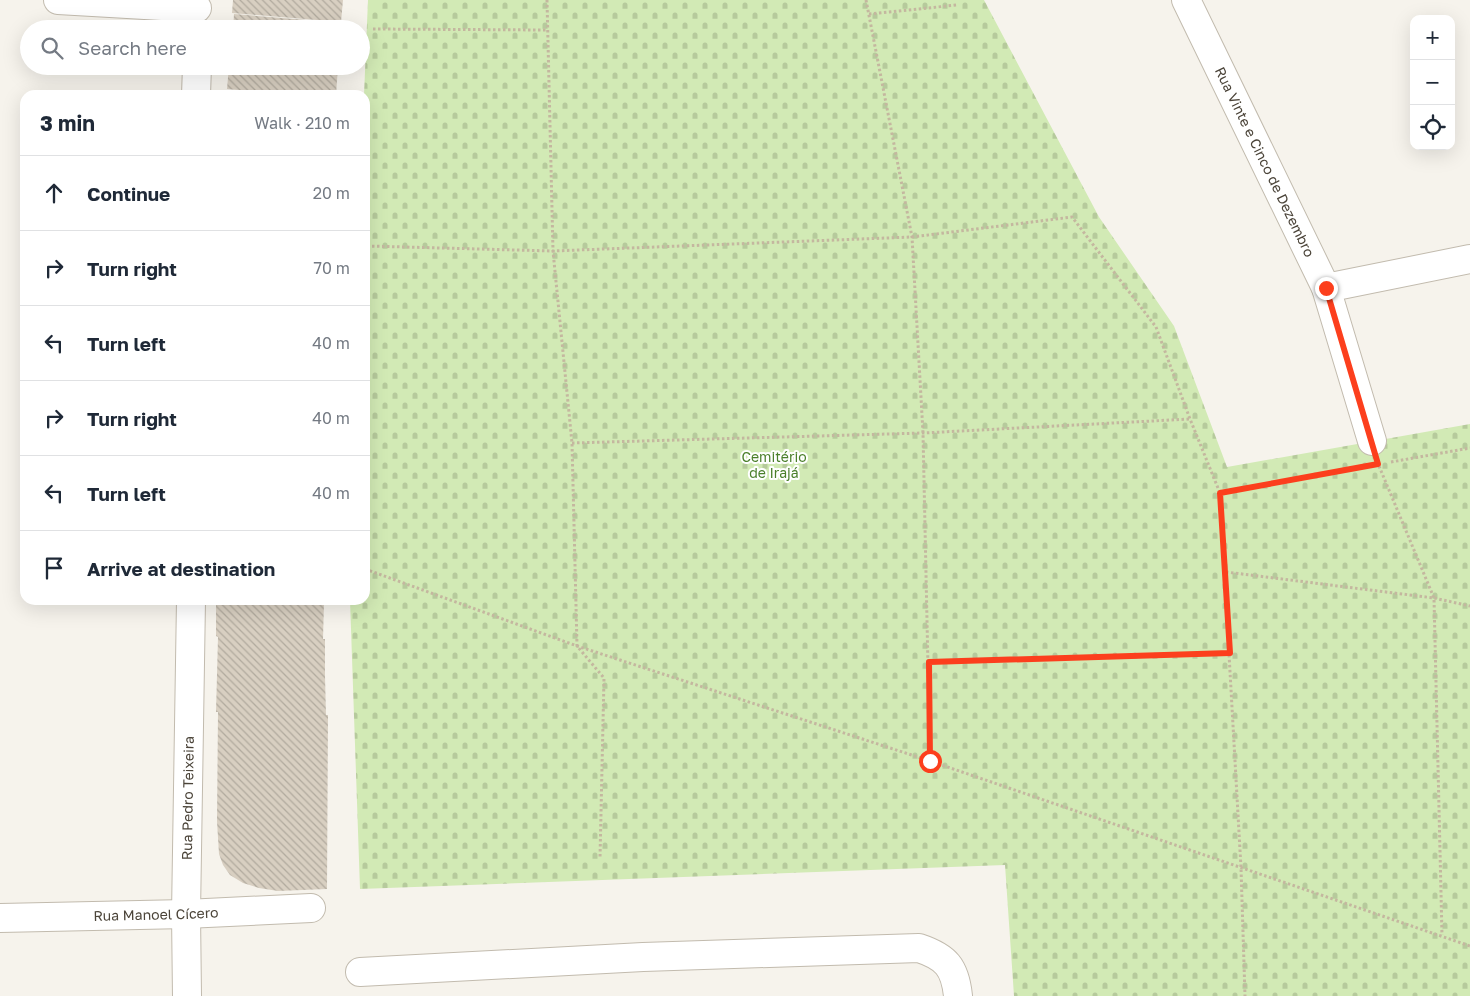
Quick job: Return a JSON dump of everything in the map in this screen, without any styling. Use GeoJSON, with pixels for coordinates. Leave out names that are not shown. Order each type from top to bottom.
{"type":"FeatureCollection","features":[{"type":"Feature","properties":{"kind":"street"},"geometry":{"type":"LineString","coordinates":[[58,0],[197,12]]}},
{"type":"Feature","properties":{"kind":"street","name":"Rua Vinte e Cinco de Dezembro"},"geometry":{"type":"LineString","coordinates":[[1186,0],[1326,288],[1375,453]]}},
{"type":"Feature","properties":{"kind":"street"},"geometry":{"type":"LineString","coordinates":[[196,75],[196,90]]}},
{"type":"Feature","properties":{"kind":"street"},"geometry":{"type":"LineString","coordinates":[[1326,288],[1470,259]]}},
{"type":"Feature","properties":{"kind":"street","name":"Rua Pedro Teixeira"},"geometry":{"type":"LineString","coordinates":[[187,996],[186,914],[191,605]]}},
{"type":"Feature","properties":{"kind":"street","name":"Rua Manoel Cícero"},"geometry":{"type":"LineString","coordinates":[[0,918],[186,914],[311,908]]}},
{"type":"Feature","properties":{"kind":"street"},"geometry":{"type":"LineString","coordinates":[[360,972],[643,957],[919,948],[934,953],[945,960],[951,970],[958,996]]}},
{"type":"Feature","properties":{"kind":"path"},"geometry":{"type":"LineString","coordinates":[[548,0],[547,30],[553,251],[572,443],[577,646],[604,678],[600,858]]}},
{"type":"Feature","properties":{"kind":"path"},"geometry":{"type":"LineString","coordinates":[[866,0],[912,237],[923,433],[930,761]]}},
{"type":"Feature","properties":{"kind":"path"},"geometry":{"type":"LineString","coordinates":[[870,14],[957,6]]}},
{"type":"Feature","properties":{"kind":"path"},"geometry":{"type":"LineString","coordinates":[[373,29],[547,30]]}},
{"type":"Feature","properties":{"kind":"path"},"geometry":{"type":"LineString","coordinates":[[370,246],[553,251],[912,237],[1072,217],[1156,327],[1220,493],[1226,572],[1241,868],[1245,996]]}},
{"type":"Feature","properties":{"kind":"path"},"geometry":{"type":"LineString","coordinates":[[572,443],[923,433],[1190,419]]}},
{"type":"Feature","properties":{"kind":"path"},"geometry":{"type":"LineString","coordinates":[[1220,493],[1375,453],[1470,448]]}},
{"type":"Feature","properties":{"kind":"path"},"geometry":{"type":"LineString","coordinates":[[1375,453],[1434,598],[1442,936]]}},
{"type":"Feature","properties":{"kind":"path"},"geometry":{"type":"LineString","coordinates":[[370,571],[577,646],[930,761],[1470,946]]}},
{"type":"Feature","properties":{"kind":"path"},"geometry":{"type":"LineString","coordinates":[[1226,572],[1434,598],[1470,606]]}},
{"type":"Feature","properties":{"kind":"path"},"geometry":{"type":"LineString","coordinates":[[929,662],[1230,653]]}},
{"type":"Feature","properties":{"kind":"green space","name":"Cemitério de Irajá"},"geometry":{"type":"Polygon","coordinates":[[[368,0],[984,0],[1099,217],[1174,326],[1227,467],[1470,424],[1470,996],[1014,996],[1005,865],[360,889],[350,605],[370,605],[370,90],[364,90],[365,75],[370,75],[370,20],[367,20],[368,0]]]}},
{"type":"Feature","properties":{"kind":"building"},"geometry":{"type":"Polygon","coordinates":[[[233,0],[343,0],[341,20],[317,20],[232,13],[233,0]]]}},
{"type":"Feature","properties":{"kind":"building"},"geometry":{"type":"Polygon","coordinates":[[[234,14],[307,20],[234,20],[234,14]]]}},
{"type":"Feature","properties":{"kind":"building"},"geometry":{"type":"Polygon","coordinates":[[[228,75],[337,75],[336,90],[227,89],[228,75]]]}},
{"type":"Feature","properties":{"kind":"building"},"geometry":{"type":"Polygon","coordinates":[[[216,605],[324,605],[323,639],[325,639],[326,715],[328,715],[327,889],[278,891],[259,888],[243,883],[230,875],[223,865],[219,854],[217,821],[218,712],[216,712],[218,637],[216,636],[216,605]]]}},
{"type":"Feature","properties":{"kind":"route"},"geometry":{"type":"LineString","coordinates":[[930,761],[929,662],[1230,653],[1220,493],[1378,464],[1326,288]]}}]}
